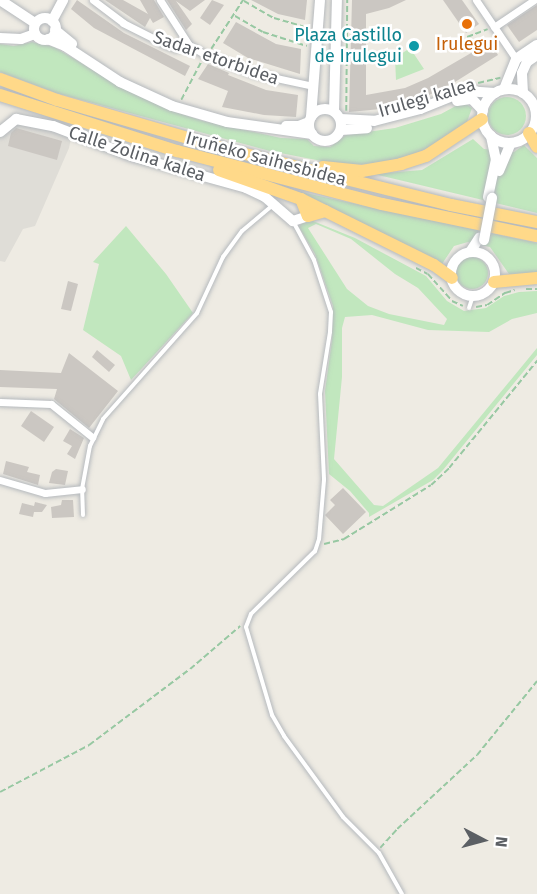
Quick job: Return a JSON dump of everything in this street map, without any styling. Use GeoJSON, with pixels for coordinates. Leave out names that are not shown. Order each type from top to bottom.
{"type":"FeatureCollection","features":[{"type":"Feature","properties":{"kind":"highway","name":"Iruñeko saihesbidea"},"geometry":{"type":"LineString","coordinates":[[0,79],[150,128],[350,181],[537,222]]}},
{"type":"Feature","properties":{"kind":"highway","name":"Iruñeko saihesbidea"},"geometry":{"type":"LineString","coordinates":[[0,95],[134,138],[382,204],[537,236]]}},
{"type":"Feature","properties":{"kind":"highway"},"geometry":{"type":"LineString","coordinates":[[150,128],[313,166],[362,171],[383,169],[426,156],[482,115]]}},
{"type":"Feature","properties":{"kind":"highway"},"geometry":{"type":"LineString","coordinates":[[529,133],[537,147]]}},
{"type":"Feature","properties":{"kind":"highway"},"geometry":{"type":"LineString","coordinates":[[134,138],[148,148],[270,186],[301,199],[434,265],[452,278]]}},
{"type":"Feature","properties":{"kind":"highway"},"geometry":{"type":"LineString","coordinates":[[301,199],[308,216],[325,211]]}},
{"type":"Feature","properties":{"kind":"highway"},"geometry":{"type":"LineString","coordinates":[[494,282],[537,278]]}},
{"type":"Feature","properties":{"kind":"street"},"geometry":{"type":"LineString","coordinates":[[0,0],[37,25],[52,30],[119,74],[180,101],[226,116],[262,123],[299,126],[324,108],[341,119]]}},
{"type":"Feature","properties":{"kind":"street"},"geometry":{"type":"LineString","coordinates":[[13,0],[37,25],[41,39],[52,30],[63,0]]}},
{"type":"Feature","properties":{"kind":"street","name":"Sadar etorbidea"},"geometry":{"type":"LineString","coordinates":[[93,0],[123,23],[165,44],[176,48],[189,45],[207,56],[254,73],[314,86]]}},
{"type":"Feature","properties":{"kind":"street"},"geometry":{"type":"LineString","coordinates":[[160,0],[189,45]]}},
{"type":"Feature","properties":{"kind":"street"},"geometry":{"type":"LineString","coordinates":[[312,134],[310,119],[320,0]]}},
{"type":"Feature","properties":{"kind":"street"},"geometry":{"type":"LineString","coordinates":[[52,30],[64,46],[120,82],[172,105],[227,122],[312,134],[320,140],[330,141],[341,119],[338,0]]}},
{"type":"Feature","properties":{"kind":"street"},"geometry":{"type":"LineString","coordinates":[[476,0],[516,59]]}},
{"type":"Feature","properties":{"kind":"street"},"geometry":{"type":"LineString","coordinates":[[494,27],[534,0]]}},
{"type":"Feature","properties":{"kind":"street"},"geometry":{"type":"LineString","coordinates":[[0,38],[21,39],[37,25]]}},
{"type":"Feature","properties":{"kind":"street"},"geometry":{"type":"LineString","coordinates":[[481,239],[486,256],[494,265],[494,282],[482,294],[473,296],[457,288],[452,278],[453,266],[458,258],[470,252],[481,239],[490,197],[496,160],[491,136],[482,115],[489,98],[499,91],[509,77],[516,59],[537,45]]}},
{"type":"Feature","properties":{"kind":"street"},"geometry":{"type":"LineString","coordinates":[[490,197],[501,162],[511,143],[529,133],[536,119],[522,73],[527,62],[537,55]]}},
{"type":"Feature","properties":{"kind":"street","name":"Irulegi kalea"},"geometry":{"type":"LineString","coordinates":[[341,119],[359,122],[374,121],[420,109],[465,91],[499,91]]}},
{"type":"Feature","properties":{"kind":"street"},"geometry":{"type":"LineString","coordinates":[[499,91],[529,96]]}},
{"type":"Feature","properties":{"kind":"street","name":"Irulegi kalea"},"geometry":{"type":"LineString","coordinates":[[341,119],[405,121],[466,98],[478,103],[482,115]]}},
{"type":"Feature","properties":{"kind":"street","name":"Calle Zolina kalea"},"geometry":{"type":"LineString","coordinates":[[0,132],[16,119],[53,126],[130,156],[246,188],[265,197],[292,221]]}},
{"type":"Feature","properties":{"kind":"street"},"geometry":{"type":"LineString","coordinates":[[491,136],[511,143]]}},
{"type":"Feature","properties":{"kind":"street"},"geometry":{"type":"LineString","coordinates":[[292,221],[308,216]]}},
{"type":"Feature","properties":{"kind":"street"},"geometry":{"type":"LineString","coordinates":[[470,252],[486,256]]}},
{"type":"Feature","properties":{"kind":"street"},"geometry":{"type":"LineString","coordinates":[[0,402],[51,404],[93,437]]}},
{"type":"Feature","properties":{"kind":"street"},"geometry":{"type":"LineString","coordinates":[[0,480],[45,493],[82,489]]}},
{"type":"Feature","properties":{"kind":"lane"},"geometry":{"type":"LineString","coordinates":[[83,515],[82,489],[93,437],[103,419],[196,313],[223,257],[242,231],[273,205]]}},
{"type":"Feature","properties":{"kind":"lane"},"geometry":{"type":"LineString","coordinates":[[292,221],[314,260],[330,312],[330,332],[320,394],[324,480],[317,544],[306,561],[248,619],[249,637],[272,715],[301,761],[344,817],[379,853],[402,894]]}},
{"type":"Feature","properties":{"kind":"lane"},"geometry":{"type":"LineString","coordinates":[[470,308],[473,296]]}},
{"type":"Feature","properties":{"kind":"path"},"geometry":{"type":"LineString","coordinates":[[180,101],[197,66],[207,56],[243,0],[274,18],[317,29]]}},
{"type":"Feature","properties":{"kind":"path"},"geometry":{"type":"LineString","coordinates":[[341,119],[345,105],[347,0]]}},
{"type":"Feature","properties":{"kind":"path"},"geometry":{"type":"LineString","coordinates":[[234,15],[247,25],[282,39],[316,46]]}},
{"type":"Feature","properties":{"kind":"path"},"geometry":{"type":"LineString","coordinates":[[467,37],[494,27]]}},
{"type":"Feature","properties":{"kind":"path","name":"Irulegi kalea"},"geometry":{"type":"LineString","coordinates":[[477,83],[509,77]]}},
{"type":"Feature","properties":{"kind":"path"},"geometry":{"type":"LineString","coordinates":[[317,544],[332,543],[344,538],[431,485],[449,468],[537,361]]}},
{"type":"Feature","properties":{"kind":"path"},"geometry":{"type":"LineString","coordinates":[[0,792],[89,746],[190,669],[248,619]]}},
{"type":"Feature","properties":{"kind":"path"},"geometry":{"type":"LineString","coordinates":[[379,853],[397,829],[477,755],[537,681]]}},
{"type":"Feature","properties":{"kind":"shaded area"},"geometry":{"type":"Polygon","coordinates":[[[16,123],[35,124],[71,138],[69,148],[35,226],[23,229],[5,262],[0,261],[0,137],[16,123]]]}},
{"type":"Feature","properties":{"kind":"green space"},"geometry":{"type":"Polygon","coordinates":[[[32,42],[54,47],[124,88],[170,110],[203,121],[281,138],[307,139],[314,146],[330,147],[346,135],[395,128],[441,114],[463,102],[472,108],[467,122],[441,142],[417,153],[382,164],[342,165],[270,151],[56,93],[0,72],[0,44],[14,46],[32,42]]]}},
{"type":"Feature","properties":{"kind":"green space"},"geometry":{"type":"Polygon","coordinates":[[[410,48],[424,69],[396,80],[395,58],[410,48]]]}},
{"type":"Feature","properties":{"kind":"green space"},"geometry":{"type":"Polygon","coordinates":[[[507,97],[520,103],[526,116],[520,129],[507,135],[494,129],[488,116],[494,103],[507,97]]]}},
{"type":"Feature","properties":{"kind":"green space"},"geometry":{"type":"Polygon","coordinates":[[[473,139],[484,149],[514,152],[524,145],[537,158],[537,213],[374,174],[422,170],[473,139]]]}},
{"type":"Feature","properties":{"kind":"green space"},"geometry":{"type":"Polygon","coordinates":[[[296,191],[537,243],[537,273],[509,274],[490,247],[468,242],[454,246],[442,264],[296,191]]]}},
{"type":"Feature","properties":{"kind":"green space"},"geometry":{"type":"Polygon","coordinates":[[[313,221],[355,238],[426,276],[447,301],[464,311],[486,308],[504,296],[537,291],[537,313],[512,319],[489,332],[428,330],[372,315],[345,317],[342,328],[342,377],[334,459],[374,505],[383,506],[438,468],[537,348],[537,355],[443,470],[433,480],[369,517],[369,513],[350,491],[329,474],[325,391],[332,340],[333,306],[315,254],[299,227],[302,223],[313,221]],[[316,224],[308,228],[347,289],[368,306],[389,314],[444,325],[447,319],[418,288],[395,274],[351,239],[316,224]]]}},
{"type":"Feature","properties":{"kind":"green space"},"geometry":{"type":"Polygon","coordinates":[[[126,226],[166,274],[193,313],[131,380],[121,356],[83,330],[99,264],[93,262],[126,226]]]}},
{"type":"Feature","properties":{"kind":"green space"},"geometry":{"type":"Polygon","coordinates":[[[472,257],[483,262],[488,273],[483,284],[472,289],[461,284],[456,273],[461,262],[472,257]]]}},
{"type":"Feature","properties":{"kind":"building"},"geometry":{"type":"Polygon","coordinates":[[[77,0],[124,33],[190,66],[185,76],[94,28],[71,9],[77,0]]]}},
{"type":"Feature","properties":{"kind":"building"},"geometry":{"type":"Polygon","coordinates":[[[105,0],[123,0],[148,14],[140,0],[154,0],[164,17],[153,23],[150,18],[145,27],[105,0]]]}},
{"type":"Feature","properties":{"kind":"building"},"geometry":{"type":"Polygon","coordinates":[[[167,0],[205,0],[190,11],[176,1],[192,24],[186,30],[167,0]]]}},
{"type":"Feature","properties":{"kind":"building"},"geometry":{"type":"Polygon","coordinates":[[[212,0],[224,5],[210,25],[200,18],[212,0]]]}},
{"type":"Feature","properties":{"kind":"building"},"geometry":{"type":"Polygon","coordinates":[[[251,0],[307,0],[305,20],[278,14],[251,0]]]}},
{"type":"Feature","properties":{"kind":"building"},"geometry":{"type":"Polygon","coordinates":[[[352,0],[406,0],[389,8],[366,14],[366,95],[405,88],[428,78],[490,42],[498,55],[429,95],[381,109],[349,112],[352,0]]]}},
{"type":"Feature","properties":{"kind":"building"},"geometry":{"type":"Polygon","coordinates":[[[443,0],[462,0],[479,24],[466,33],[443,0]]]}},
{"type":"Feature","properties":{"kind":"building"},"geometry":{"type":"Polygon","coordinates":[[[537,5],[537,30],[519,42],[507,25],[537,5]]]}},
{"type":"Feature","properties":{"kind":"building"},"geometry":{"type":"Polygon","coordinates":[[[236,22],[276,44],[301,49],[300,74],[248,58],[223,43],[236,22]]]}},
{"type":"Feature","properties":{"kind":"building"},"geometry":{"type":"Polygon","coordinates":[[[208,64],[229,73],[228,75],[266,90],[298,95],[296,117],[264,115],[222,107],[228,91],[198,79],[208,64]]]}},
{"type":"Feature","properties":{"kind":"building"},"geometry":{"type":"Polygon","coordinates":[[[16,128],[62,141],[57,160],[8,146],[11,133],[16,128]]]}},
{"type":"Feature","properties":{"kind":"building"},"geometry":{"type":"Polygon","coordinates":[[[68,281],[78,284],[71,311],[61,309],[68,281]]]}},
{"type":"Feature","properties":{"kind":"building"},"geometry":{"type":"Polygon","coordinates":[[[97,350],[115,365],[109,372],[92,357],[97,350]]]}},
{"type":"Feature","properties":{"kind":"building"},"geometry":{"type":"Polygon","coordinates":[[[69,353],[118,391],[89,428],[54,399],[57,389],[0,387],[0,370],[61,373],[69,353]]]}},
{"type":"Feature","properties":{"kind":"building"},"geometry":{"type":"Polygon","coordinates":[[[31,411],[54,427],[44,442],[21,426],[31,411]]]}},
{"type":"Feature","properties":{"kind":"building"},"geometry":{"type":"Polygon","coordinates":[[[70,429],[84,438],[75,459],[67,454],[72,446],[63,441],[70,429]]]}},
{"type":"Feature","properties":{"kind":"building"},"geometry":{"type":"Polygon","coordinates":[[[6,461],[29,467],[27,472],[40,475],[38,485],[3,474],[6,461]]]}},
{"type":"Feature","properties":{"kind":"building"},"geometry":{"type":"Polygon","coordinates":[[[56,469],[68,471],[65,485],[49,483],[52,472],[56,469]]]}},
{"type":"Feature","properties":{"kind":"building"},"geometry":{"type":"Polygon","coordinates":[[[343,488],[366,512],[343,534],[325,515],[335,505],[330,500],[343,488]]]}},
{"type":"Feature","properties":{"kind":"building"},"geometry":{"type":"Polygon","coordinates":[[[62,500],[73,500],[74,517],[52,518],[51,507],[61,505],[62,500]]]}},
{"type":"Feature","properties":{"kind":"building"},"geometry":{"type":"Polygon","coordinates":[[[35,502],[47,505],[42,512],[34,512],[33,517],[19,514],[22,503],[34,506],[35,502]]]}},
{"type":"Feature","properties":{"kind":"place","name":"Irulegui"},"geometry":{"type":"Point","coordinates":[467,24]}},
{"type":"Feature","properties":{"kind":"place","name":"Plaza Castillo de Irulegui"},"geometry":{"type":"Point","coordinates":[414,46]}}]}
